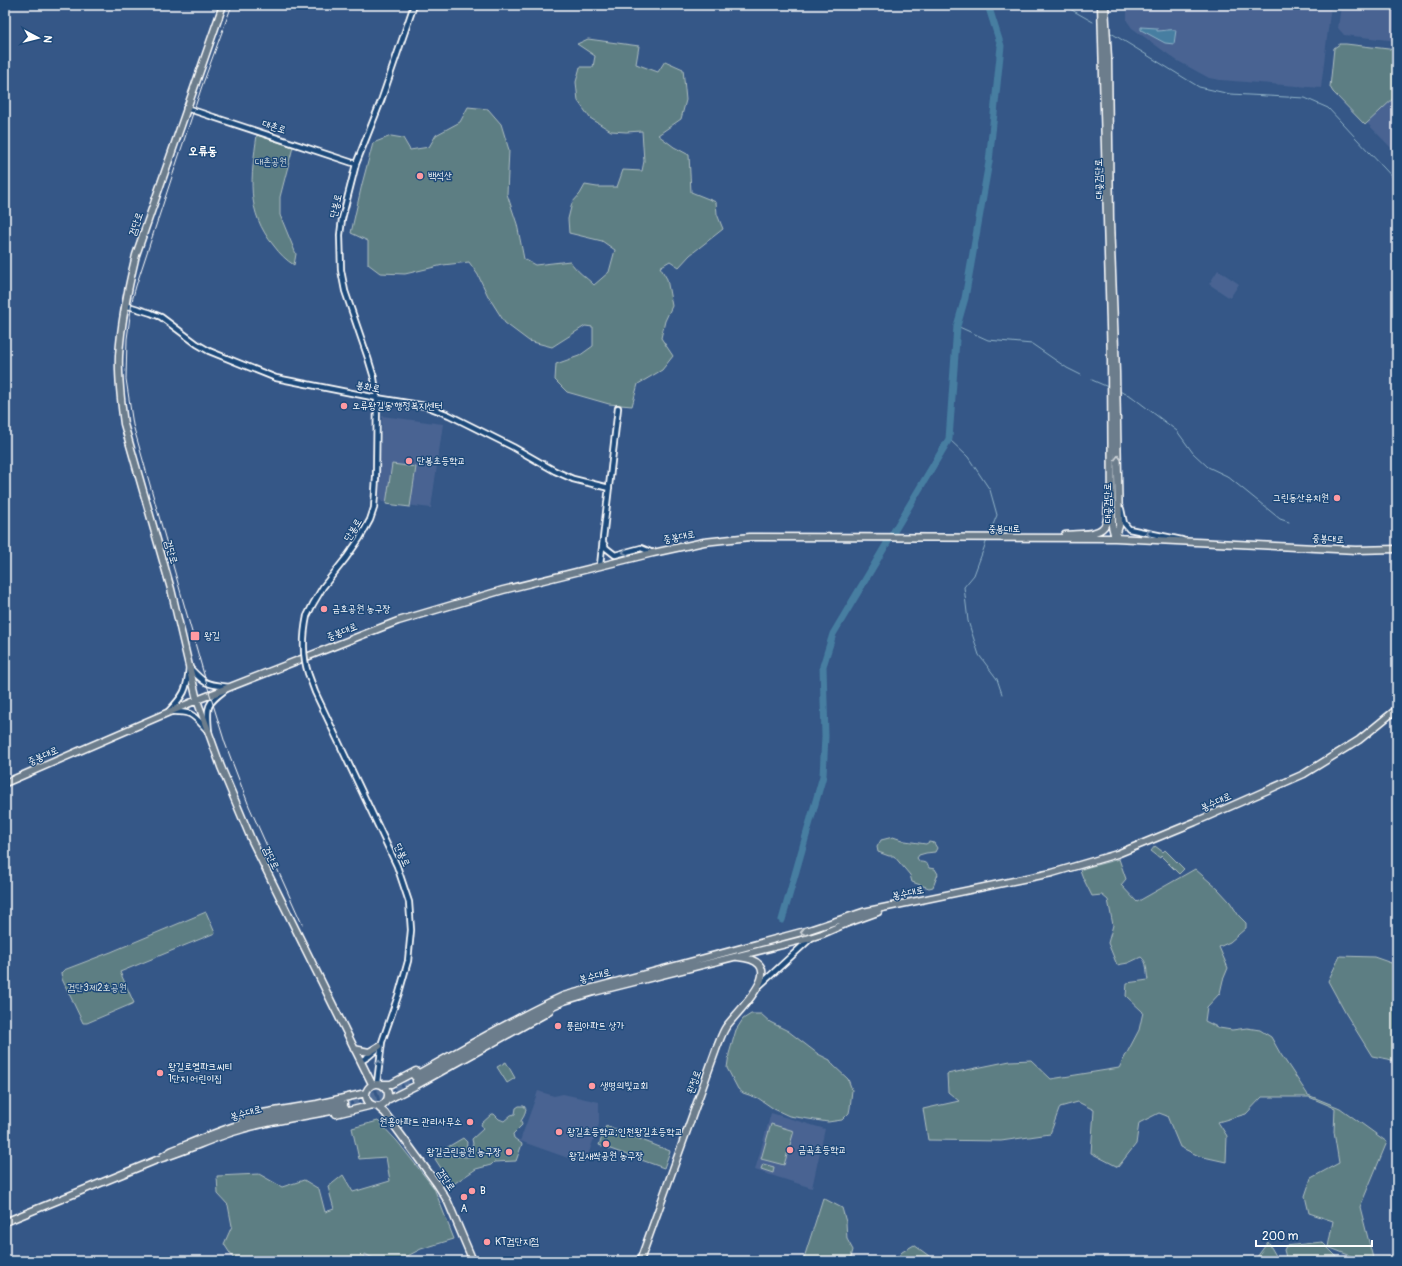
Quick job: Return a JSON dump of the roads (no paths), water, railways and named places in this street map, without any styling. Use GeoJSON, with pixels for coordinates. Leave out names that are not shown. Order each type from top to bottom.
{"type":"FeatureCollection","features":[{"type":"Feature","properties":{"kind":"main road","name":"검단로"},"geometry":{"type":"LineString","coordinates":[[223,5],[136,255],[125,305],[119,356],[121,401],[124,424],[171,589],[198,700],[221,767],[252,841],[354,1049],[377,1084]]}},
{"type":"Feature","properties":{"kind":"main road","name":"대곶검단로"},"geometry":{"type":"LineString","coordinates":[[1101,5],[1114,371]]}},
{"type":"Feature","properties":{"kind":"main road","name":"대곶검단로"},"geometry":{"type":"LineString","coordinates":[[1105,5],[1108,58],[1114,371],[1112,526],[1115,538]]}},
{"type":"Feature","properties":{"kind":"main road","name":"대곶검단로"},"geometry":{"type":"LineString","coordinates":[[1114,402],[1119,526],[1115,538]]}},
{"type":"Feature","properties":{"kind":"main road"},"geometry":{"type":"LineString","coordinates":[[1056,538],[1097,531],[1102,528],[1106,524],[1109,497],[1112,488]]}},
{"type":"Feature","properties":{"kind":"main road","name":"중봉대로"},"geometry":{"type":"LineString","coordinates":[[5,783],[168,712],[398,621],[503,590],[654,553],[716,540],[750,538],[1115,538],[1356,550],[1397,549]]}},
{"type":"Feature","properties":{"kind":"main road","name":"봉수대로"},"geometry":{"type":"LineString","coordinates":[[414,1079],[527,1009],[541,1002],[809,930],[863,912],[1052,873],[1117,854],[1195,822],[1304,774],[1359,740],[1397,709]]}},
{"type":"Feature","properties":{"kind":"main road"},"geometry":{"type":"LineString","coordinates":[[812,937],[894,906]]}},
{"type":"Feature","properties":{"kind":"main road"},"geometry":{"type":"LineString","coordinates":[[812,937],[837,921]]}},
{"type":"Feature","properties":{"kind":"main road","name":"봉수대로"},"geometry":{"type":"LineString","coordinates":[[414,1079],[545,1014],[558,1004],[594,992],[812,937]]}},
{"type":"Feature","properties":{"kind":"main road"},"geometry":{"type":"LineString","coordinates":[[779,938],[782,940],[779,946]]}},
{"type":"Feature","properties":{"kind":"main road"},"geometry":{"type":"LineString","coordinates":[[734,956],[750,958],[757,961],[761,965],[763,972],[759,986]]}},
{"type":"Feature","properties":{"kind":"main road","name":"완정로"},"geometry":{"type":"LineString","coordinates":[[640,1261],[725,1029],[759,986]]}},
{"type":"Feature","properties":{"kind":"main road"},"geometry":{"type":"LineString","coordinates":[[354,1049],[369,1052],[380,1044]]}},
{"type":"Feature","properties":{"kind":"main road"},"geometry":{"type":"LineString","coordinates":[[5,1222],[158,1158],[171,1151],[189,1146],[205,1145],[237,1134],[343,1106],[366,1093],[367,1089],[377,1084],[391,1084],[414,1079]]}},
{"type":"Feature","properties":{"kind":"main road"},"geometry":{"type":"LineString","coordinates":[[189,1146],[201,1136],[221,1127],[262,1113],[343,1106],[380,1106],[414,1079]]}},
{"type":"Feature","properties":{"kind":"main road"},"geometry":{"type":"LineString","coordinates":[[377,1084],[388,1090],[387,1101]]}},
{"type":"Feature","properties":{"kind":"main road"},"geometry":{"type":"LineString","coordinates":[[366,1093],[367,1100],[375,1106]]}},
{"type":"Feature","properties":{"kind":"main road","name":"검단로"},"geometry":{"type":"LineString","coordinates":[[387,1101],[389,1119]]}},
{"type":"Feature","properties":{"kind":"main road","name":"검단로"},"geometry":{"type":"LineString","coordinates":[[375,1106],[389,1119],[437,1184],[448,1202],[473,1261]]}},
{"type":"Feature","properties":{"kind":"street","name":"단봉로"},"geometry":{"type":"LineString","coordinates":[[377,1084],[380,1044],[399,993],[408,961],[410,930],[409,902],[397,866],[315,692],[304,660],[304,640],[307,616],[313,604],[323,587],[360,538],[374,508],[376,477],[376,398],[374,378],[345,291],[341,270],[340,251],[342,219],[356,164],[381,101],[414,5]]}},
{"type":"Feature","properties":{"kind":"street","name":"대촌로"},"geometry":{"type":"LineString","coordinates":[[186,108],[356,164]]}},
{"type":"Feature","properties":{"kind":"street","name":"봉화로"},"geometry":{"type":"LineString","coordinates":[[125,305],[161,317],[197,344],[210,351],[276,378],[376,398],[426,406],[449,415],[567,476],[609,488]]}},
{"type":"Feature","properties":{"kind":"street"},"geometry":{"type":"LineString","coordinates":[[600,566],[618,408]]}},
{"type":"Feature","properties":{"kind":"street"},"geometry":{"type":"LineString","coordinates":[[1118,493],[1124,523],[1129,529],[1138,532],[1171,536],[1187,541]]}},
{"type":"Feature","properties":{"kind":"street"},"geometry":{"type":"LineString","coordinates":[[603,541],[606,548],[615,555],[641,548],[654,553]]}},
{"type":"Feature","properties":{"kind":"street"},"geometry":{"type":"LineString","coordinates":[[190,667],[205,683],[209,685],[229,687]]}},
{"type":"Feature","properties":{"kind":"street"},"geometry":{"type":"LineString","coordinates":[[168,712],[186,691],[190,667]]}},
{"type":"Feature","properties":{"kind":"street"},"geometry":{"type":"LineString","coordinates":[[209,732],[208,708],[211,701],[229,687]]}},
{"type":"Feature","properties":{"kind":"street"},"geometry":{"type":"LineString","coordinates":[[168,712],[184,712],[190,714],[209,732]]}},
{"type":"Feature","properties":{"kind":"street","name":"완정로"},"geometry":{"type":"LineString","coordinates":[[759,986],[812,937]]}},
{"type":"Feature","properties":{"kind":"street","name":"단봉로"},"geometry":{"type":"LineString","coordinates":[[361,1061],[369,1056],[380,1044]]}},
{"type":"Feature","properties":{"kind":"waterway"},"geometry":{"type":"LineString","coordinates":[[782,920],[823,776],[825,736],[823,666],[833,634],[949,439],[957,326],[965,298],[989,162],[1001,46],[988,5]]}},
{"type":"Feature","properties":{"kind":"waterway"},"geometry":{"type":"LineString","coordinates":[[1063,5],[1093,22]]}},
{"type":"Feature","properties":{"kind":"waterway"},"geometry":{"type":"LineString","coordinates":[[1111,33],[1199,87],[1230,94],[1305,98],[1328,108],[1397,182]]}},
{"type":"Feature","properties":{"kind":"waterway"},"geometry":{"type":"LineString","coordinates":[[957,326],[988,340],[1032,344],[1067,368],[1081,375]]}},
{"type":"Feature","properties":{"kind":"waterway"},"geometry":{"type":"LineString","coordinates":[[1092,380],[1108,387]]}},
{"type":"Feature","properties":{"kind":"waterway"},"geometry":{"type":"LineString","coordinates":[[1119,391],[1131,396],[1177,431],[1193,453],[1208,467],[1227,476],[1280,519],[1289,522]]}},
{"type":"Feature","properties":{"kind":"waterway"},"geometry":{"type":"LineString","coordinates":[[949,439],[968,457],[990,490],[997,515],[989,535]]}},
{"type":"Feature","properties":{"kind":"waterway"},"geometry":{"type":"LineString","coordinates":[[987,540],[974,575],[964,587],[968,621],[979,655],[997,679],[1002,694]]}},
{"type":"Feature","properties":{"kind":"tunnel"},"geometry":{"type":"LineString","coordinates":[[344,1104],[380,1092],[414,1076]]}},
{"type":"Feature","properties":{"kind":"tunnel"},"geometry":{"type":"LineString","coordinates":[[345,1108],[383,1096],[416,1081]]}},
{"type":"Feature","properties":{"kind":"tram line"},"geometry":{"type":"LineString","coordinates":[[232,5],[202,86],[136,286],[132,301],[127,339],[126,379],[133,425],[225,743],[249,806],[302,924]]}},
{"type":"Feature","properties":{"kind":"place","name":"백석산"},"geometry":{"type":"Point","coordinates":[420,176]}},
{"type":"Feature","properties":{"kind":"place","name":"오류왕길동 행정복지센터"},"geometry":{"type":"Point","coordinates":[344,406]}},
{"type":"Feature","properties":{"kind":"place","name":"단봉초등학교"},"geometry":{"type":"Point","coordinates":[409,461]}},
{"type":"Feature","properties":{"kind":"place","name":"그린동산유치원"},"geometry":{"type":"Point","coordinates":[1337,498]}},
{"type":"Feature","properties":{"kind":"place","name":"금호공원 농구장"},"geometry":{"type":"Point","coordinates":[324,609]}},
{"type":"Feature","properties":{"kind":"place","name":"왕길"},"geometry":{"type":"Point","coordinates":[195,636]}},
{"type":"Feature","properties":{"kind":"place","name":"풍림아파트 상가"},"geometry":{"type":"Point","coordinates":[558,1026]}},
{"type":"Feature","properties":{"kind":"place","name":"왕길로열파크씨티 1단지 어린이집"},"geometry":{"type":"Point","coordinates":[160,1073]}},
{"type":"Feature","properties":{"kind":"place","name":"생명의빛교회"},"geometry":{"type":"Point","coordinates":[592,1086]}},
{"type":"Feature","properties":{"kind":"place","name":"원흥아파트 관리사무소"},"geometry":{"type":"Point","coordinates":[470,1122]}},
{"type":"Feature","properties":{"kind":"place","name":"왕길초등학교;인천왕길초등학교"},"geometry":{"type":"Point","coordinates":[559,1132]}},
{"type":"Feature","properties":{"kind":"place","name":"왕길새싹공원 농구장"},"geometry":{"type":"Point","coordinates":[606,1144]}},
{"type":"Feature","properties":{"kind":"place","name":"금곡초등학교"},"geometry":{"type":"Point","coordinates":[790,1150]}},
{"type":"Feature","properties":{"kind":"place","name":"왕길근린공원 농구장"},"geometry":{"type":"Point","coordinates":[509,1152]}},
{"type":"Feature","properties":{"kind":"place","name":"B"},"geometry":{"type":"Point","coordinates":[472,1191]}},
{"type":"Feature","properties":{"kind":"place","name":"A"},"geometry":{"type":"Point","coordinates":[464,1197]}},
{"type":"Feature","properties":{"kind":"place","name":"KT검단지점"},"geometry":{"type":"Point","coordinates":[487,1242]}},
{"type":"Feature","properties":{"kind":"district","name":"오류동"},"geometry":{"type":"Point","coordinates":[203,151]}},
{"type":"Feature","properties":{"kind":"park label","name":"대촌공원"},"geometry":{"type":"Point","coordinates":[271,162]}},
{"type":"Feature","properties":{"kind":"park label","name":"검단3제2호공원"},"geometry":{"type":"Point","coordinates":[97,988]}}]}
